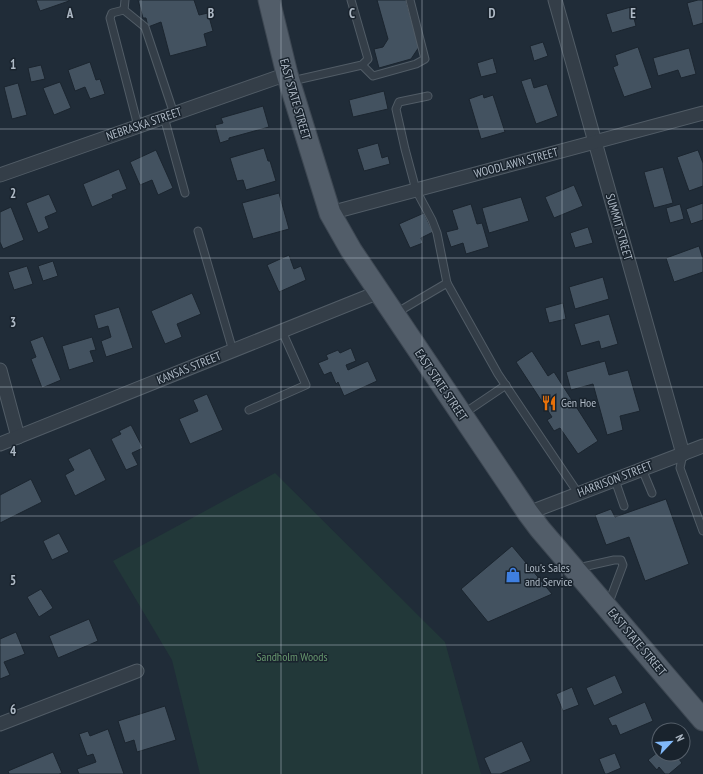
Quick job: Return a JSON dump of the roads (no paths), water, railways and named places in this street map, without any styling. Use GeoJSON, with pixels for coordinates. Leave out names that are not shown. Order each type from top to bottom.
{"type":"FeatureCollection","features":[{"type":"Feature","properties":{"kind":"main road","name":"EAST STATE STREET"},"geometry":{"type":"LineString","coordinates":[[269,0],[288,78],[330,213],[351,250],[528,513],[703,720]]}},
{"type":"Feature","properties":{"kind":"street","name":"SUMMIT STREET"},"geometry":{"type":"LineString","coordinates":[[555,0],[683,454]]}},
{"type":"Feature","properties":{"kind":"street","name":"NEBRASKA STREET"},"geometry":{"type":"LineString","coordinates":[[0,175],[138,126],[288,78]]}},
{"type":"Feature","properties":{"kind":"street","name":"WOODLAWN STREET"},"geometry":{"type":"LineString","coordinates":[[330,213],[703,113]]}},
{"type":"Feature","properties":{"kind":"street","name":"KANSAS STREET"},"geometry":{"type":"LineString","coordinates":[[0,444],[379,292]]}},
{"type":"Feature","properties":{"kind":"street"},"geometry":{"type":"LineString","coordinates":[[0,370],[18,437]]}},
{"type":"Feature","properties":{"kind":"street","name":"HARRISON STREET"},"geometry":{"type":"LineString","coordinates":[[528,513],[703,446]]}},
{"type":"Feature","properties":{"kind":"street"},"geometry":{"type":"LineString","coordinates":[[0,724],[137,670]]}},
{"type":"Feature","properties":{"kind":"lane"},"geometry":{"type":"LineString","coordinates":[[124,10],[125,0]]}},
{"type":"Feature","properties":{"kind":"lane"},"geometry":{"type":"LineString","coordinates":[[288,78],[362,65],[368,59],[351,0]]}},
{"type":"Feature","properties":{"kind":"lane"},"geometry":{"type":"LineString","coordinates":[[362,65],[373,76],[416,64],[425,59],[410,0]]}},
{"type":"Feature","properties":{"kind":"lane"},"geometry":{"type":"LineString","coordinates":[[124,10],[145,27],[169,116],[185,193]]}},
{"type":"Feature","properties":{"kind":"lane"},"geometry":{"type":"LineString","coordinates":[[124,10],[112,13],[110,18],[138,126]]}},
{"type":"Feature","properties":{"kind":"lane"},"geometry":{"type":"LineString","coordinates":[[428,96],[399,102],[396,109],[416,190],[432,220],[437,233],[447,283],[498,374],[578,493]]}},
{"type":"Feature","properties":{"kind":"lane"},"geometry":{"type":"LineString","coordinates":[[198,231],[233,351]]}},
{"type":"Feature","properties":{"kind":"lane"},"geometry":{"type":"LineString","coordinates":[[394,314],[447,283]]}},
{"type":"Feature","properties":{"kind":"lane"},"geometry":{"type":"LineString","coordinates":[[249,410],[306,385],[282,331]]}},
{"type":"Feature","properties":{"kind":"lane"},"geometry":{"type":"LineString","coordinates":[[461,414],[506,385]]}},
{"type":"Feature","properties":{"kind":"lane"},"geometry":{"type":"LineString","coordinates":[[683,454],[680,468],[703,531]]}},
{"type":"Feature","properties":{"kind":"lane"},"geometry":{"type":"LineString","coordinates":[[642,469],[652,492]]}},
{"type":"Feature","properties":{"kind":"lane"},"geometry":{"type":"LineString","coordinates":[[615,480],[624,506]]}},
{"type":"Feature","properties":{"kind":"lane"},"geometry":{"type":"LineString","coordinates":[[574,568],[621,560],[623,565],[607,607]]}},
{"type":"Feature","properties":{"kind":"place","name":"Gen Hoe"},"geometry":{"type":"Point","coordinates":[549,403]}},
{"type":"Feature","properties":{"kind":"place","name":"Lou's Sales and Service"},"geometry":{"type":"Point","coordinates":[513,575]}},
{"type":"Feature","properties":{"kind":"park label","name":"Sandholm Woods"},"geometry":{"type":"Point","coordinates":[292,657]}}]}
